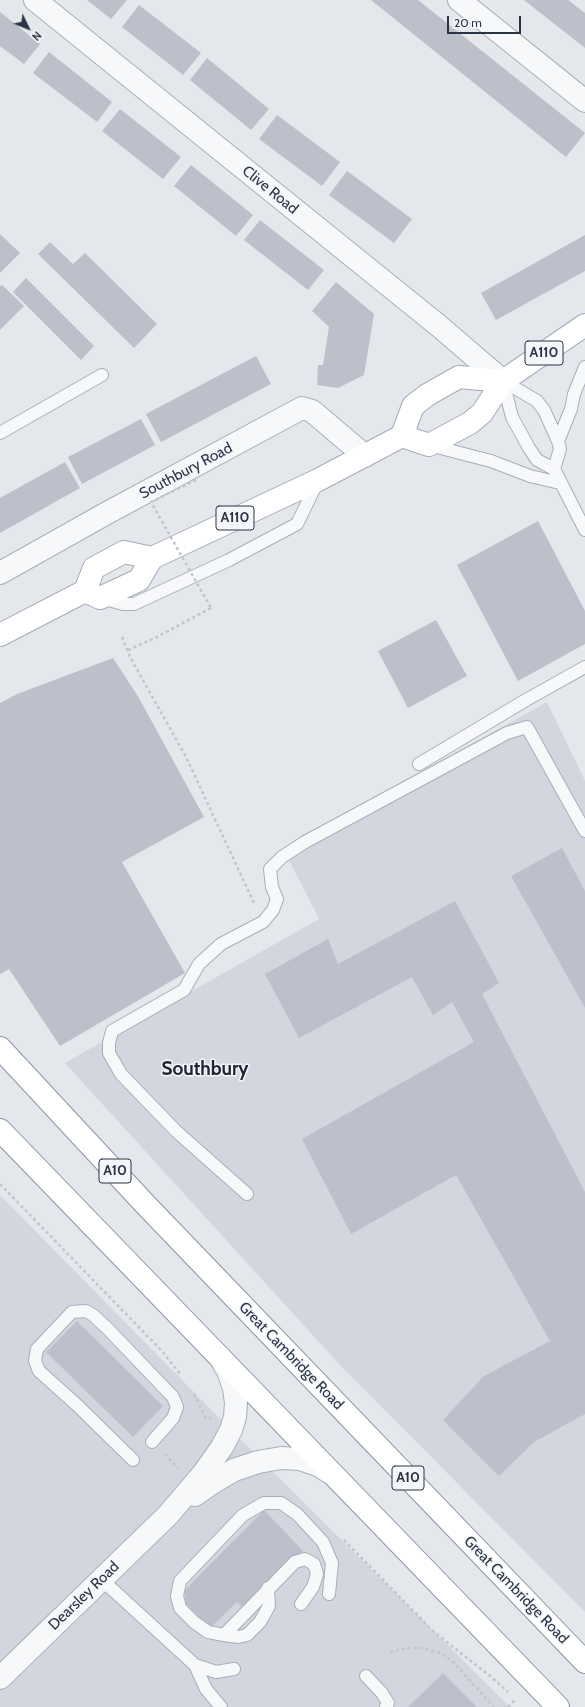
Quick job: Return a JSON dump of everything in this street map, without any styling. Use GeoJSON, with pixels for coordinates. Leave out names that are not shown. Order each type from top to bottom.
{"type":"FeatureCollection","features":[{"type":"Feature","properties":{"kind":"main road","name":"A110"},"geometry":{"type":"LineString","coordinates":[[429,446],[470,423],[482,414],[503,380],[585,325]]}},
{"type":"Feature","properties":{"kind":"main road"},"geometry":{"type":"LineString","coordinates":[[429,446],[402,436],[413,406],[427,395],[459,377],[503,380]]}},
{"type":"Feature","properties":{"kind":"main road","name":"A110"},"geometry":{"type":"LineString","coordinates":[[152,558],[318,480],[402,436]]}},
{"type":"Feature","properties":{"kind":"main road"},"geometry":{"type":"LineString","coordinates":[[0,635],[93,594],[139,580],[152,558],[124,552],[94,568],[93,594]]}},
{"type":"Feature","properties":{"kind":"main road","name":"Great Cambridge Road"},"geometry":{"type":"LineString","coordinates":[[0,1048],[144,1203],[585,1662]]}},
{"type":"Feature","properties":{"kind":"main road"},"geometry":{"type":"LineString","coordinates":[[0,1130],[558,1707]]}},
{"type":"Feature","properties":{"kind":"street","name":"Clive Road"},"geometry":{"type":"LineString","coordinates":[[35,0],[439,326],[503,380]]}},
{"type":"Feature","properties":{"kind":"street"},"geometry":{"type":"LineString","coordinates":[[459,0],[585,101]]}},
{"type":"Feature","properties":{"kind":"street","name":"Southbury Road"},"geometry":{"type":"LineString","coordinates":[[0,573],[107,513],[302,408],[312,411],[365,456]]}},
{"type":"Feature","properties":{"kind":"street","name":"Dearsley Road"},"geometry":{"type":"LineString","coordinates":[[0,1678],[168,1515],[222,1447],[231,1430],[235,1417],[236,1403],[234,1388],[228,1371],[220,1357]]}},
{"type":"Feature","properties":{"kind":"street","name":"Dearsley Road"},"geometry":{"type":"LineString","coordinates":[[168,1515],[212,1483],[234,1470],[258,1462],[281,1458],[300,1459],[318,1465],[336,1476]]}},
{"type":"Feature","properties":{"kind":"lane"},"geometry":{"type":"LineString","coordinates":[[558,441],[571,409],[574,394],[585,366]]}},
{"type":"Feature","properties":{"kind":"lane"},"geometry":{"type":"LineString","coordinates":[[0,434],[102,375]]}},
{"type":"Feature","properties":{"kind":"lane"},"geometry":{"type":"LineString","coordinates":[[503,380],[538,401],[544,410],[560,449],[554,469]]}},
{"type":"Feature","properties":{"kind":"lane"},"geometry":{"type":"LineString","coordinates":[[503,380],[512,417],[537,460],[554,469],[585,530]]}},
{"type":"Feature","properties":{"kind":"lane"},"geometry":{"type":"LineString","coordinates":[[429,446],[484,459],[530,476],[560,483]]}},
{"type":"Feature","properties":{"kind":"lane"},"geometry":{"type":"LineString","coordinates":[[93,594],[123,604],[134,604],[229,560],[297,524],[318,480]]}},
{"type":"Feature","properties":{"kind":"lane"},"geometry":{"type":"LineString","coordinates":[[419,764],[585,667]]}},
{"type":"Feature","properties":{"kind":"lane"},"geometry":{"type":"LineString","coordinates":[[246,1194],[176,1131],[121,1074],[109,1053],[109,1042],[112,1032],[128,1020],[184,990],[199,964],[221,944],[263,922],[273,910],[277,900],[270,869],[282,857],[305,842],[497,737],[527,726],[585,831]]}},
{"type":"Feature","properties":{"kind":"lane"},"geometry":{"type":"LineString","coordinates":[[133,1460],[39,1371],[36,1361],[37,1349],[72,1312],[86,1311],[93,1315],[173,1397],[177,1407],[173,1418],[152,1442]]}},
{"type":"Feature","properties":{"kind":"lane"},"geometry":{"type":"LineString","coordinates":[[301,1604],[313,1587],[317,1574],[314,1564],[305,1559],[295,1562],[268,1588],[224,1635],[208,1632],[194,1622],[180,1608],[177,1596],[180,1581],[243,1515],[264,1503],[281,1503],[297,1514],[323,1542],[332,1563],[329,1594]]}},
{"type":"Feature","properties":{"kind":"lane"},"geometry":{"type":"LineString","coordinates":[[102,1580],[195,1665],[206,1689],[221,1707]]}},
{"type":"Feature","properties":{"kind":"lane"},"geometry":{"type":"LineString","coordinates":[[195,1665],[216,1672],[234,1669]]}},
{"type":"Feature","properties":{"kind":"lane"},"geometry":{"type":"LineString","coordinates":[[366,1676],[382,1693],[388,1703],[386,1707]]}},
{"type":"Feature","properties":{"kind":"path"},"geometry":{"type":"LineString","coordinates":[[128,650],[155,638],[211,608],[151,502],[196,480]]}},
{"type":"Feature","properties":{"kind":"path"},"geometry":{"type":"LineString","coordinates":[[122,637],[186,757],[263,922]]}},
{"type":"Feature","properties":{"kind":"path"},"geometry":{"type":"LineString","coordinates":[[0,1184],[160,1349],[185,1381]]}},
{"type":"Feature","properties":{"kind":"path"},"geometry":{"type":"LineString","coordinates":[[192,1391],[205,1417],[212,1420]]}},
{"type":"Feature","properties":{"kind":"path"},"geometry":{"type":"LineString","coordinates":[[152,1442],[194,1484]]}},
{"type":"Feature","properties":{"kind":"path"},"geometry":{"type":"LineString","coordinates":[[341,1537],[434,1632],[490,1676],[519,1703]]}},
{"type":"Feature","properties":{"kind":"path"},"geometry":{"type":"LineString","coordinates":[[390,1652],[406,1648],[422,1648],[441,1653],[454,1663],[494,1707]]}},
{"type":"Feature","properties":{"kind":"path"},"geometry":{"type":"LineString","coordinates":[[508,1707],[515,1700]]}},
{"type":"Feature","properties":{"kind":"shaded area"},"geometry":{"type":"Polygon","coordinates":[[[547,702],[585,781],[585,1612],[339,1364],[65,1063],[319,919],[283,848],[547,702]]]}},
{"type":"Feature","properties":{"kind":"shaded area"},"geometry":{"type":"Polygon","coordinates":[[[0,1195],[243,1442],[510,1707],[0,1707],[0,1195]]]}},
{"type":"Feature","properties":{"kind":"building"},"geometry":{"type":"Polygon","coordinates":[[[87,0],[127,0],[111,19],[87,0]]]}},
{"type":"Feature","properties":{"kind":"building"},"geometry":{"type":"Polygon","coordinates":[[[371,0],[418,0],[585,133],[566,157],[371,0]]]}},
{"type":"Feature","properties":{"kind":"building"},"geometry":{"type":"Polygon","coordinates":[[[524,0],[568,0],[585,13],[585,48],[524,0]]]}},
{"type":"Feature","properties":{"kind":"building"},"geometry":{"type":"Polygon","coordinates":[[[139,5],[201,53],[183,75],[122,27],[139,5]]]}},
{"type":"Feature","properties":{"kind":"building"},"geometry":{"type":"Polygon","coordinates":[[[0,12],[40,44],[24,64],[0,46],[0,12]]]}},
{"type":"Feature","properties":{"kind":"building"},"geometry":{"type":"Polygon","coordinates":[[[49,52],[112,102],[97,122],[33,73],[49,52]]]}},
{"type":"Feature","properties":{"kind":"building"},"geometry":{"type":"Polygon","coordinates":[[[207,58],[269,109],[251,130],[190,80],[207,58]]]}},
{"type":"Feature","properties":{"kind":"building"},"geometry":{"type":"Polygon","coordinates":[[[120,109],[181,157],[163,179],[102,131],[120,109]]]}},
{"type":"Feature","properties":{"kind":"building"},"geometry":{"type":"Polygon","coordinates":[[[277,115],[340,162],[322,186],[259,139],[277,115]]]}},
{"type":"Feature","properties":{"kind":"building"},"geometry":{"type":"Polygon","coordinates":[[[191,165],[253,215],[236,236],[174,186],[191,165]]]}},
{"type":"Feature","properties":{"kind":"building"},"geometry":{"type":"Polygon","coordinates":[[[347,171],[412,219],[394,243],[329,195],[347,171]]]}},
{"type":"Feature","properties":{"kind":"building"},"geometry":{"type":"Polygon","coordinates":[[[260,220],[324,270],[308,290],[244,240],[260,220]]]}},
{"type":"Feature","properties":{"kind":"building"},"geometry":{"type":"Polygon","coordinates":[[[0,234],[20,253],[0,273],[0,234]]]}},
{"type":"Feature","properties":{"kind":"building"},"geometry":{"type":"Polygon","coordinates":[[[585,235],[585,271],[496,320],[481,293],[585,235]]]}},
{"type":"Feature","properties":{"kind":"building"},"geometry":{"type":"Polygon","coordinates":[[[50,242],[73,264],[85,253],[157,324],[134,348],[38,254],[50,242]]]}},
{"type":"Feature","properties":{"kind":"building"},"geometry":{"type":"Polygon","coordinates":[[[26,278],[94,346],[81,360],[13,292],[26,278]]]}},
{"type":"Feature","properties":{"kind":"building"},"geometry":{"type":"Polygon","coordinates":[[[336,282],[374,314],[364,375],[338,388],[317,385],[318,365],[323,365],[329,327],[312,311],[336,282]]]}},
{"type":"Feature","properties":{"kind":"building"},"geometry":{"type":"Polygon","coordinates":[[[2,285],[24,306],[0,330],[0,286],[2,285]]]}},
{"type":"Feature","properties":{"kind":"building"},"geometry":{"type":"Polygon","coordinates":[[[256,356],[271,384],[161,442],[146,414],[256,356]]]}},
{"type":"Feature","properties":{"kind":"building"},"geometry":{"type":"Polygon","coordinates":[[[141,419],[155,445],[82,484],[68,457],[141,419]]]}},
{"type":"Feature","properties":{"kind":"building"},"geometry":{"type":"Polygon","coordinates":[[[65,462],[80,488],[0,533],[0,498],[65,462]]]}},
{"type":"Feature","properties":{"kind":"building"},"geometry":{"type":"Polygon","coordinates":[[[538,521],[585,611],[585,644],[518,681],[457,565],[538,521]]]}},
{"type":"Feature","properties":{"kind":"building"},"geometry":{"type":"Polygon","coordinates":[[[436,620],[467,676],[408,708],[378,651],[436,620]]]}},
{"type":"Feature","properties":{"kind":"building"},"geometry":{"type":"Polygon","coordinates":[[[113,658],[139,698],[204,817],[122,862],[185,973],[60,1046],[9,969],[0,974],[0,703],[17,694],[113,658]]]}},
{"type":"Feature","properties":{"kind":"building"},"geometry":{"type":"Polygon","coordinates":[[[562,848],[585,891],[585,1008],[511,876],[562,848]]]}},
{"type":"Feature","properties":{"kind":"building"},"geometry":{"type":"Polygon","coordinates":[[[455,901],[499,983],[482,994],[585,1192],[585,1414],[534,1442],[499,1476],[443,1420],[484,1376],[550,1341],[456,1175],[351,1234],[302,1139],[474,1042],[452,1002],[433,1015],[412,977],[299,1038],[265,974],[328,939],[338,964],[455,901]]]}},
{"type":"Feature","properties":{"kind":"building"},"geometry":{"type":"Polygon","coordinates":[[[77,1321],[163,1406],[133,1437],[46,1352],[77,1321]]]}},
{"type":"Feature","properties":{"kind":"building"},"geometry":{"type":"Polygon","coordinates":[[[264,1510],[303,1551],[243,1608],[237,1602],[210,1628],[186,1604],[185,1590],[264,1510]]]}},
{"type":"Feature","properties":{"kind":"building"},"geometry":{"type":"Polygon","coordinates":[[[443,1673],[477,1707],[408,1707],[438,1678],[443,1673]]]}},
{"type":"Feature","properties":{"kind":"district","name":"Southbury"},"geometry":{"type":"Point","coordinates":[205,1069]}}]}
